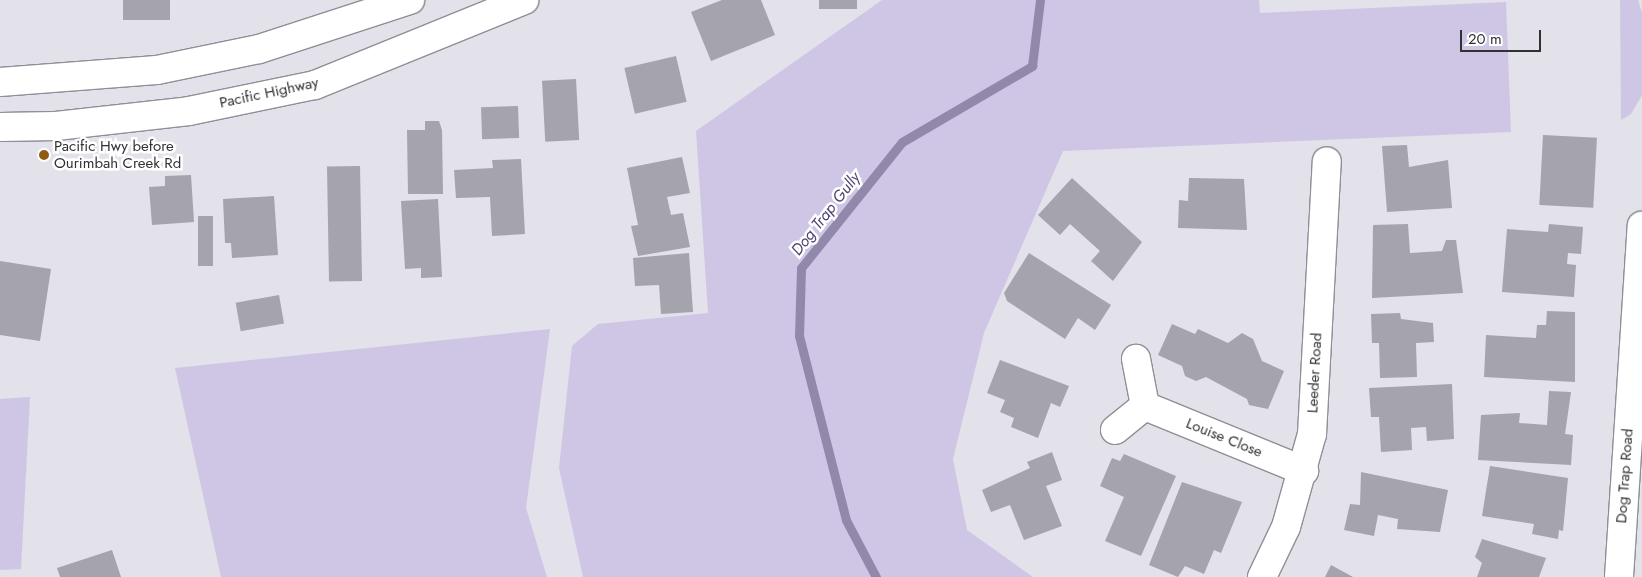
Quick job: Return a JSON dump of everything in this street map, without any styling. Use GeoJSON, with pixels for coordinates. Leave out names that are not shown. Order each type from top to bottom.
{"type":"FeatureCollection","features":[{"type":"Feature","properties":{"kind":"street"},"geometry":{"type":"LineString","coordinates":[[0,82],[157,70],[259,49],[410,0]]}},
{"type":"Feature","properties":{"kind":"street","name":"Pacific Highway"},"geometry":{"type":"LineString","coordinates":[[0,126],[56,126],[189,111],[315,84],[524,0]]}},
{"type":"Feature","properties":{"kind":"street","name":"Leeder Road"},"geometry":{"type":"LineString","coordinates":[[1262,577],[1286,527],[1304,470],[1312,434],[1327,161]]}},
{"type":"Feature","properties":{"kind":"street","name":"Dog Trap Road"},"geometry":{"type":"LineString","coordinates":[[1619,577],[1642,226]]}},
{"type":"Feature","properties":{"kind":"street"},"geometry":{"type":"LineString","coordinates":[[1115,430],[1145,406],[1136,358]]}},
{"type":"Feature","properties":{"kind":"street","name":"Louise Close"},"geometry":{"type":"LineString","coordinates":[[1145,406],[1304,470]]}},
{"type":"Feature","properties":{"kind":"shaded area"},"geometry":{"type":"Polygon","coordinates":[[[882,0],[1259,0],[1260,13],[1506,2],[1511,132],[1063,151],[984,333],[953,459],[967,530],[1033,577],[583,577],[559,468],[572,346],[598,324],[708,313],[696,131],[882,0]]]}},
{"type":"Feature","properties":{"kind":"shaded area"},"geometry":{"type":"Polygon","coordinates":[[[1620,0],[1638,0],[1642,13],[1642,95],[1631,114],[1621,120],[1620,0]]]}},
{"type":"Feature","properties":{"kind":"shaded area"},"geometry":{"type":"Polygon","coordinates":[[[550,329],[526,508],[547,577],[221,577],[175,368],[550,329]]]}},
{"type":"Feature","properties":{"kind":"shaded area"},"geometry":{"type":"Polygon","coordinates":[[[30,397],[21,569],[0,570],[0,399],[30,397]]]}},
{"type":"Feature","properties":{"kind":"building"},"geometry":{"type":"Polygon","coordinates":[[[123,0],[170,0],[170,20],[123,20],[123,0]]]}},
{"type":"Feature","properties":{"kind":"building"},"geometry":{"type":"Polygon","coordinates":[[[722,0],[761,0],[775,35],[711,61],[691,12],[722,0]]]}},
{"type":"Feature","properties":{"kind":"building"},"geometry":{"type":"Polygon","coordinates":[[[819,0],[857,0],[857,9],[819,9],[819,0]]]}},
{"type":"Feature","properties":{"kind":"building"},"geometry":{"type":"Polygon","coordinates":[[[676,56],[687,102],[635,114],[624,68],[676,56]]]}},
{"type":"Feature","properties":{"kind":"building"},"geometry":{"type":"Polygon","coordinates":[[[576,79],[579,140],[545,142],[542,81],[576,79]]]}},
{"type":"Feature","properties":{"kind":"building"},"geometry":{"type":"Polygon","coordinates":[[[518,106],[519,138],[482,139],[481,107],[518,106]]]}},
{"type":"Feature","properties":{"kind":"building"},"geometry":{"type":"Polygon","coordinates":[[[425,121],[439,121],[442,130],[443,194],[408,194],[407,130],[425,130],[425,121]]]}},
{"type":"Feature","properties":{"kind":"building"},"geometry":{"type":"Polygon","coordinates":[[[1543,135],[1597,138],[1593,208],[1539,205],[1543,135]]]}},
{"type":"Feature","properties":{"kind":"building"},"geometry":{"type":"Polygon","coordinates":[[[1407,145],[1409,167],[1448,160],[1452,208],[1387,212],[1382,146],[1407,145]]]}},
{"type":"Feature","properties":{"kind":"building"},"geometry":{"type":"Polygon","coordinates":[[[682,157],[690,193],[667,197],[671,215],[683,213],[690,247],[638,256],[631,226],[638,225],[627,168],[682,157]]]}},
{"type":"Feature","properties":{"kind":"building"},"geometry":{"type":"Polygon","coordinates":[[[521,159],[525,234],[492,236],[490,197],[456,198],[454,170],[493,168],[492,160],[521,159]]]}},
{"type":"Feature","properties":{"kind":"building"},"geometry":{"type":"Polygon","coordinates":[[[360,166],[362,281],[329,282],[327,167],[360,166]]]}},
{"type":"Feature","properties":{"kind":"building"},"geometry":{"type":"Polygon","coordinates":[[[191,175],[194,222],[152,225],[149,187],[165,186],[165,176],[191,175]]]}},
{"type":"Feature","properties":{"kind":"building"},"geometry":{"type":"Polygon","coordinates":[[[1072,178],[1142,242],[1113,281],[1091,261],[1100,251],[1070,224],[1060,235],[1038,215],[1072,178]]]}},
{"type":"Feature","properties":{"kind":"building"},"geometry":{"type":"Polygon","coordinates":[[[1189,178],[1244,179],[1247,230],[1178,228],[1179,200],[1188,201],[1189,178]]]}},
{"type":"Feature","properties":{"kind":"building"},"geometry":{"type":"Polygon","coordinates":[[[274,196],[278,255],[232,258],[231,243],[225,243],[223,199],[274,196]]]}},
{"type":"Feature","properties":{"kind":"building"},"geometry":{"type":"Polygon","coordinates":[[[438,199],[442,277],[421,278],[421,268],[405,269],[401,201],[438,199]]]}},
{"type":"Feature","properties":{"kind":"building"},"geometry":{"type":"Polygon","coordinates":[[[198,216],[213,216],[213,266],[198,266],[198,216]]]}},
{"type":"Feature","properties":{"kind":"building"},"geometry":{"type":"Polygon","coordinates":[[[1408,224],[1410,253],[1442,251],[1446,240],[1456,240],[1463,293],[1372,298],[1373,225],[1408,224]]]}},
{"type":"Feature","properties":{"kind":"building"},"geometry":{"type":"Polygon","coordinates":[[[1549,224],[1583,227],[1581,254],[1568,253],[1567,264],[1576,265],[1574,297],[1502,292],[1507,229],[1548,232],[1549,224]]]}},
{"type":"Feature","properties":{"kind":"building"},"geometry":{"type":"Polygon","coordinates":[[[689,253],[693,312],[661,314],[659,285],[635,286],[633,258],[689,253]]]}},
{"type":"Feature","properties":{"kind":"building"},"geometry":{"type":"Polygon","coordinates":[[[1029,253],[1111,305],[1095,330],[1078,318],[1065,339],[1007,301],[1004,293],[1029,253]]]}},
{"type":"Feature","properties":{"kind":"building"},"geometry":{"type":"Polygon","coordinates":[[[0,261],[51,269],[40,341],[0,335],[0,261]]]}},
{"type":"Feature","properties":{"kind":"building"},"geometry":{"type":"Polygon","coordinates":[[[279,295],[284,324],[241,331],[236,303],[279,295]]]}},
{"type":"Feature","properties":{"kind":"building"},"geometry":{"type":"Polygon","coordinates":[[[1547,311],[1575,312],[1575,382],[1484,377],[1486,335],[1536,338],[1537,325],[1546,325],[1547,311]]]}},
{"type":"Feature","properties":{"kind":"building"},"geometry":{"type":"Polygon","coordinates":[[[1400,313],[1401,319],[1433,323],[1434,342],[1416,343],[1417,377],[1380,378],[1379,343],[1372,343],[1371,314],[1400,313]]]}},
{"type":"Feature","properties":{"kind":"building"},"geometry":{"type":"Polygon","coordinates":[[[1172,324],[1195,334],[1198,329],[1228,343],[1242,333],[1253,339],[1262,361],[1284,371],[1268,409],[1249,405],[1247,399],[1206,377],[1196,381],[1185,376],[1182,366],[1158,355],[1172,324]]]}},
{"type":"Feature","properties":{"kind":"building"},"geometry":{"type":"Polygon","coordinates":[[[1000,360],[1069,386],[1060,407],[1051,403],[1038,438],[1011,427],[1014,418],[1000,412],[1005,400],[987,393],[1000,360]]]}},
{"type":"Feature","properties":{"kind":"building"},"geometry":{"type":"Polygon","coordinates":[[[1452,384],[1454,439],[1427,441],[1426,427],[1411,428],[1412,450],[1381,452],[1379,417],[1371,417],[1369,388],[1452,384]]]}},
{"type":"Feature","properties":{"kind":"building"},"geometry":{"type":"Polygon","coordinates":[[[1549,391],[1571,392],[1565,434],[1573,435],[1571,465],[1478,460],[1481,415],[1520,413],[1519,423],[1547,425],[1549,391]]]}},
{"type":"Feature","properties":{"kind":"building"},"geometry":{"type":"Polygon","coordinates":[[[1052,452],[1062,480],[1046,486],[1062,526],[1024,540],[1010,505],[991,512],[982,490],[1030,468],[1027,462],[1052,452]]]}},
{"type":"Feature","properties":{"kind":"building"},"geometry":{"type":"Polygon","coordinates":[[[1124,454],[1176,476],[1141,556],[1105,541],[1124,497],[1100,486],[1112,458],[1120,461],[1124,454]]]}},
{"type":"Feature","properties":{"kind":"building"},"geometry":{"type":"Polygon","coordinates":[[[1490,466],[1568,478],[1563,531],[1559,530],[1558,539],[1532,534],[1534,524],[1482,516],[1490,466]]]}},
{"type":"Feature","properties":{"kind":"building"},"geometry":{"type":"Polygon","coordinates":[[[1361,472],[1448,490],[1440,532],[1397,529],[1398,519],[1378,515],[1374,536],[1344,530],[1350,504],[1360,505],[1361,472]]]}},
{"type":"Feature","properties":{"kind":"building"},"geometry":{"type":"Polygon","coordinates":[[[1182,482],[1242,502],[1221,553],[1214,550],[1204,574],[1185,566],[1178,577],[1149,565],[1182,482]]]}},
{"type":"Feature","properties":{"kind":"building"},"geometry":{"type":"Polygon","coordinates":[[[1482,539],[1546,558],[1539,577],[1477,577],[1482,563],[1475,557],[1482,539]]]}},
{"type":"Feature","properties":{"kind":"building"},"geometry":{"type":"Polygon","coordinates":[[[112,550],[121,577],[60,577],[57,568],[112,550]]]}},
{"type":"Feature","properties":{"kind":"building"},"geometry":{"type":"Polygon","coordinates":[[[1331,565],[1353,577],[1325,577],[1331,565]]]}},
{"type":"Feature","properties":{"kind":"waterway","name":"Dog Trap Gully"},"geometry":{"type":"LineString","coordinates":[[876,577],[846,520],[799,336],[801,268],[902,142],[1032,66],[1040,0]]}},
{"type":"Feature","properties":{"kind":"place","name":"Pacific Hwy before Ourimbah Creek Rd"},"geometry":{"type":"Point","coordinates":[44,155]}}]}
